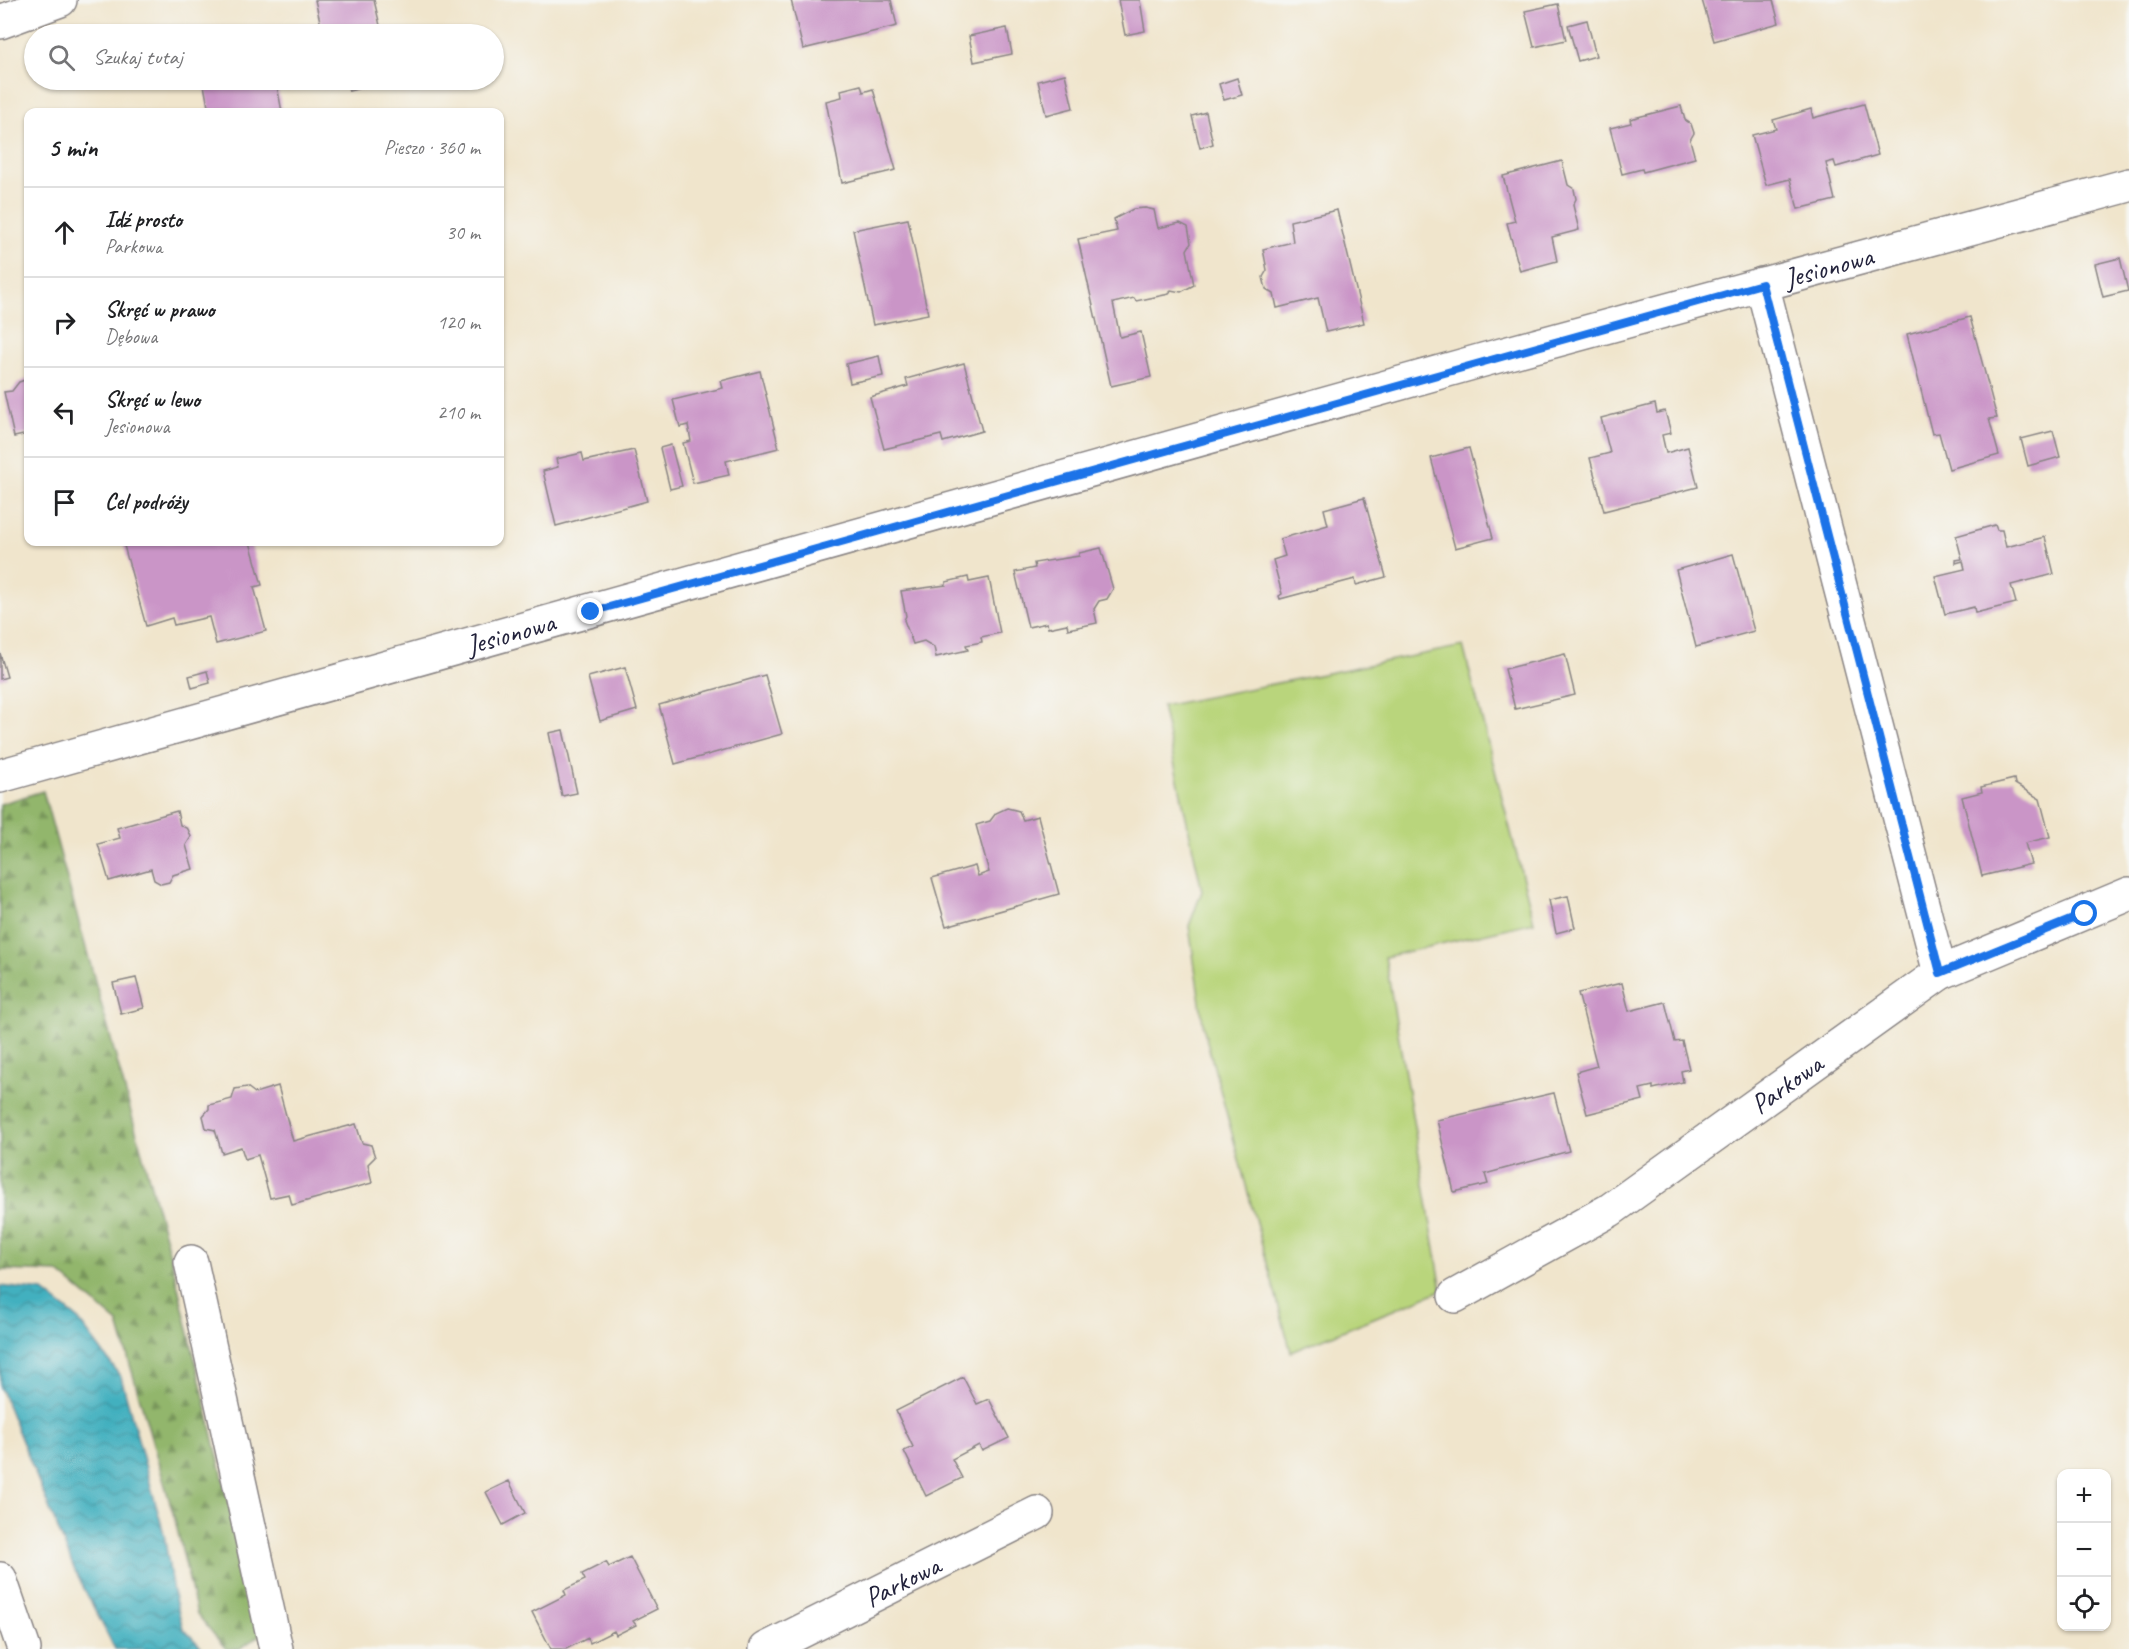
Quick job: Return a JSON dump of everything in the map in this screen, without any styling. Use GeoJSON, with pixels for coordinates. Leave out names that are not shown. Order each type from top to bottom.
{"type":"FeatureCollection","features":[{"type":"Feature","properties":{"kind":"street"},"geometry":{"type":"LineString","coordinates":[[0,22],[60,0]]}},
{"type":"Feature","properties":{"kind":"street","name":"Jesionowa"},"geometry":{"type":"LineString","coordinates":[[0,776],[1762,284],[2129,185]]}},
{"type":"Feature","properties":{"kind":"street"},"geometry":{"type":"LineString","coordinates":[[1762,284],[1940,973]]}},
{"type":"Feature","properties":{"kind":"street","name":"Parkowa"},"geometry":{"type":"LineString","coordinates":[[1455,1296],[1610,1210],[1940,973],[2129,894]]}},
{"type":"Feature","properties":{"kind":"street"},"geometry":{"type":"LineString","coordinates":[[191,1262],[276,1649]]}},
{"type":"Feature","properties":{"kind":"street","name":"Parkowa"},"geometry":{"type":"LineString","coordinates":[[766,1649],[1037,1513]]}},
{"type":"Feature","properties":{"kind":"street"},"geometry":{"type":"LineString","coordinates":[[0,1579],[24,1649]]}},
{"type":"Feature","properties":{"kind":"green space"},"geometry":{"type":"Polygon","coordinates":[[[1463,646],[1534,922],[1385,957],[1442,1290],[1291,1352],[1204,1030],[1189,926],[1202,891],[1162,706],[1463,646]]]}},
{"type":"Feature","properties":{"kind":"green space"},"geometry":{"type":"Polygon","coordinates":[[[43,791],[173,1266],[260,1635],[239,1649],[226,1649],[197,1614],[175,1520],[118,1323],[58,1272],[0,1270],[0,804],[43,791]]]}},
{"type":"Feature","properties":{"kind":"water"},"geometry":{"type":"Polygon","coordinates":[[[0,1286],[43,1291],[77,1318],[121,1377],[164,1534],[173,1592],[183,1628],[203,1649],[115,1649],[75,1571],[0,1387],[0,1286]]]}},
{"type":"Feature","properties":{"kind":"building"},"geometry":{"type":"Polygon","coordinates":[[[315,0],[374,0],[380,24],[321,24],[315,0]]]}},
{"type":"Feature","properties":{"kind":"building"},"geometry":{"type":"Polygon","coordinates":[[[791,0],[891,0],[897,26],[803,49],[791,0]]]}},
{"type":"Feature","properties":{"kind":"building"},"geometry":{"type":"Polygon","coordinates":[[[1118,0],[1140,0],[1145,31],[1125,35],[1118,0]]]}},
{"type":"Feature","properties":{"kind":"building"},"geometry":{"type":"Polygon","coordinates":[[[1702,0],[1773,0],[1779,23],[1714,41],[1702,0]]]}},
{"type":"Feature","properties":{"kind":"building"},"geometry":{"type":"Polygon","coordinates":[[[1558,4],[1566,40],[1534,47],[1525,11],[1558,4]]]}},
{"type":"Feature","properties":{"kind":"building"},"geometry":{"type":"Polygon","coordinates":[[[1587,20],[1596,56],[1578,61],[1568,25],[1587,20]]]}},
{"type":"Feature","properties":{"kind":"building"},"geometry":{"type":"Polygon","coordinates":[[[1007,28],[1012,54],[974,62],[969,36],[1007,28]]]}},
{"type":"Feature","properties":{"kind":"building"},"geometry":{"type":"Polygon","coordinates":[[[1065,74],[1073,108],[1046,115],[1038,81],[1065,74]]]}},
{"type":"Feature","properties":{"kind":"building"},"geometry":{"type":"Polygon","coordinates":[[[1237,78],[1242,95],[1224,100],[1219,84],[1237,78]]]}},
{"type":"Feature","properties":{"kind":"building"},"geometry":{"type":"Polygon","coordinates":[[[861,85],[863,92],[873,89],[896,170],[842,183],[826,101],[842,97],[841,90],[861,85]]]}},
{"type":"Feature","properties":{"kind":"building"},"geometry":{"type":"Polygon","coordinates":[[[205,90],[278,90],[281,108],[208,108],[205,90]]]}},
{"type":"Feature","properties":{"kind":"building"},"geometry":{"type":"Polygon","coordinates":[[[1864,104],[1878,155],[1836,167],[1834,161],[1826,163],[1835,200],[1798,209],[1790,179],[1766,185],[1752,135],[1776,129],[1773,120],[1811,109],[1813,118],[1864,104]]]}},
{"type":"Feature","properties":{"kind":"building"},"geometry":{"type":"Polygon","coordinates":[[[1681,106],[1685,120],[1691,124],[1694,133],[1690,140],[1695,158],[1643,172],[1642,169],[1622,174],[1610,128],[1631,123],[1630,119],[1681,106]]]}},
{"type":"Feature","properties":{"kind":"building"},"geometry":{"type":"Polygon","coordinates":[[[1206,112],[1213,144],[1200,148],[1192,116],[1206,112]]]}},
{"type":"Feature","properties":{"kind":"building"},"geometry":{"type":"Polygon","coordinates":[[[1562,161],[1568,185],[1574,189],[1576,199],[1573,205],[1579,230],[1552,237],[1557,261],[1520,271],[1507,223],[1515,221],[1503,176],[1562,161]]]}},
{"type":"Feature","properties":{"kind":"building"},"geometry":{"type":"Polygon","coordinates":[[[1133,209],[1154,210],[1158,228],[1180,223],[1188,227],[1191,243],[1187,250],[1194,285],[1181,292],[1171,290],[1169,294],[1113,303],[1120,337],[1141,332],[1151,377],[1111,386],[1078,239],[1117,231],[1114,219],[1133,209]]]}},
{"type":"Feature","properties":{"kind":"building"},"geometry":{"type":"Polygon","coordinates":[[[1337,210],[1364,323],[1326,332],[1318,298],[1277,308],[1274,294],[1266,289],[1263,277],[1267,270],[1263,249],[1293,242],[1290,221],[1337,210]]]}},
{"type":"Feature","properties":{"kind":"building"},"geometry":{"type":"Polygon","coordinates":[[[908,219],[928,314],[873,325],[853,230],[908,219]]]}},
{"type":"Feature","properties":{"kind":"building"},"geometry":{"type":"Polygon","coordinates":[[[2120,258],[2128,291],[2103,297],[2095,264],[2120,258]]]}},
{"type":"Feature","properties":{"kind":"building"},"geometry":{"type":"Polygon","coordinates":[[[1970,317],[1997,418],[1989,419],[1999,455],[1949,469],[1939,433],[1932,434],[1907,334],[1970,317]]]}},
{"type":"Feature","properties":{"kind":"building"},"geometry":{"type":"Polygon","coordinates":[[[879,356],[883,376],[850,383],[846,364],[879,356]]]}},
{"type":"Feature","properties":{"kind":"building"},"geometry":{"type":"Polygon","coordinates":[[[964,363],[982,431],[943,442],[941,435],[884,449],[870,397],[908,386],[906,379],[964,363]]]}},
{"type":"Feature","properties":{"kind":"building"},"geometry":{"type":"Polygon","coordinates":[[[760,371],[779,448],[726,461],[729,475],[693,483],[683,443],[691,441],[688,425],[680,427],[673,400],[723,388],[721,381],[760,371]]]}},
{"type":"Feature","properties":{"kind":"building"},"geometry":{"type":"Polygon","coordinates":[[[24,380],[24,435],[14,437],[4,392],[12,391],[19,382],[24,380]]]}},
{"type":"Feature","properties":{"kind":"building"},"geometry":{"type":"Polygon","coordinates":[[[1655,404],[1657,413],[1665,411],[1671,433],[1662,435],[1666,453],[1688,447],[1698,487],[1604,511],[1590,458],[1610,453],[1601,418],[1655,404]]]}},
{"type":"Feature","properties":{"kind":"building"},"geometry":{"type":"Polygon","coordinates":[[[2053,431],[2060,457],[2028,466],[2021,439],[2053,431]]]}},
{"type":"Feature","properties":{"kind":"building"},"geometry":{"type":"Polygon","coordinates":[[[671,445],[682,486],[670,489],[660,448],[671,445]]]}},
{"type":"Feature","properties":{"kind":"building"},"geometry":{"type":"Polygon","coordinates":[[[1469,448],[1493,538],[1455,548],[1431,458],[1469,448]]]}},
{"type":"Feature","properties":{"kind":"building"},"geometry":{"type":"Polygon","coordinates":[[[634,450],[647,501],[556,526],[543,471],[558,467],[556,459],[582,453],[584,461],[634,450]]]}},
{"type":"Feature","properties":{"kind":"building"},"geometry":{"type":"Polygon","coordinates":[[[1364,498],[1386,577],[1356,585],[1355,579],[1280,599],[1279,596],[1282,594],[1273,560],[1285,556],[1280,539],[1328,525],[1324,509],[1364,498]]]}},
{"type":"Feature","properties":{"kind":"building"},"geometry":{"type":"Polygon","coordinates":[[[1995,525],[1997,530],[2002,530],[2006,547],[2045,537],[2054,574],[2011,585],[2016,603],[1975,613],[1974,607],[1945,614],[1935,576],[1965,569],[1963,561],[1956,563],[1956,560],[1962,559],[1956,536],[1995,525]]]}},
{"type":"Feature","properties":{"kind":"building"},"geometry":{"type":"Polygon","coordinates":[[[124,546],[251,546],[262,585],[254,587],[266,631],[216,644],[209,617],[174,625],[172,618],[146,626],[124,546]]]}},
{"type":"Feature","properties":{"kind":"building"},"geometry":{"type":"Polygon","coordinates":[[[1101,548],[1113,589],[1107,599],[1099,601],[1094,609],[1097,623],[1068,629],[1067,624],[1048,628],[1047,623],[1028,627],[1015,572],[1035,568],[1034,563],[1079,556],[1079,553],[1101,548]]]}},
{"type":"Feature","properties":{"kind":"building"},"geometry":{"type":"Polygon","coordinates":[[[1733,554],[1754,631],[1696,647],[1676,570],[1733,554]]]}},
{"type":"Feature","properties":{"kind":"building"},"geometry":{"type":"Polygon","coordinates":[[[968,577],[969,582],[989,578],[1000,633],[981,637],[982,642],[966,645],[968,650],[936,657],[934,647],[924,641],[913,644],[904,620],[906,616],[901,591],[946,585],[946,582],[968,577]]]}},
{"type":"Feature","properties":{"kind":"building"},"geometry":{"type":"Polygon","coordinates":[[[0,653],[7,677],[0,679],[0,653]]]}},
{"type":"Feature","properties":{"kind":"building"},"geometry":{"type":"Polygon","coordinates":[[[1565,654],[1575,695],[1515,709],[1505,669],[1565,654]]]}},
{"type":"Feature","properties":{"kind":"building"},"geometry":{"type":"Polygon","coordinates":[[[625,667],[637,710],[600,721],[588,677],[625,667]]]}},
{"type":"Feature","properties":{"kind":"building"},"geometry":{"type":"Polygon","coordinates":[[[207,671],[210,683],[192,688],[189,676],[207,671]]]}},
{"type":"Feature","properties":{"kind":"building"},"geometry":{"type":"Polygon","coordinates":[[[765,675],[782,734],[675,764],[659,705],[765,675]]]}},
{"type":"Feature","properties":{"kind":"building"},"geometry":{"type":"Polygon","coordinates":[[[563,730],[577,793],[562,796],[549,733],[563,730]]]}},
{"type":"Feature","properties":{"kind":"building"},"geometry":{"type":"Polygon","coordinates":[[[2014,779],[2015,784],[2040,799],[2050,837],[2025,843],[2031,864],[1982,876],[1962,797],[1982,792],[1981,787],[2014,779]]]}},
{"type":"Feature","properties":{"kind":"building"},"geometry":{"type":"Polygon","coordinates":[[[1007,808],[1019,811],[1023,820],[1038,816],[1059,894],[946,926],[932,878],[975,866],[978,876],[989,872],[976,825],[990,821],[996,813],[1007,808]]]}},
{"type":"Feature","properties":{"kind":"building"},"geometry":{"type":"Polygon","coordinates":[[[177,811],[180,825],[188,829],[191,837],[186,845],[193,869],[173,875],[169,882],[161,884],[154,880],[151,869],[109,881],[98,844],[120,838],[117,828],[177,811]]]}},
{"type":"Feature","properties":{"kind":"building"},"geometry":{"type":"Polygon","coordinates":[[[1568,896],[1575,928],[1556,933],[1549,900],[1568,896]]]}},
{"type":"Feature","properties":{"kind":"building"},"geometry":{"type":"Polygon","coordinates":[[[136,978],[144,1008],[121,1014],[113,983],[136,978]]]}},
{"type":"Feature","properties":{"kind":"building"},"geometry":{"type":"Polygon","coordinates":[[[1622,983],[1629,1011],[1665,1002],[1675,1042],[1682,1041],[1689,1069],[1681,1071],[1683,1082],[1653,1089],[1653,1086],[1640,1089],[1643,1100],[1587,1114],[1576,1072],[1597,1066],[1578,993],[1622,983]]]}},
{"type":"Feature","properties":{"kind":"building"},"geometry":{"type":"Polygon","coordinates":[[[278,1086],[293,1141],[356,1124],[362,1143],[371,1145],[375,1157],[368,1164],[372,1183],[292,1205],[289,1194],[270,1198],[258,1155],[245,1159],[241,1147],[222,1153],[215,1130],[206,1128],[203,1116],[209,1109],[209,1105],[232,1099],[235,1089],[247,1087],[255,1093],[278,1086]]]}},
{"type":"Feature","properties":{"kind":"building"},"geometry":{"type":"Polygon","coordinates":[[[1554,1093],[1569,1151],[1485,1174],[1488,1184],[1454,1192],[1437,1120],[1554,1093]]]}},
{"type":"Feature","properties":{"kind":"building"},"geometry":{"type":"Polygon","coordinates":[[[963,1377],[977,1404],[989,1399],[1009,1438],[982,1451],[979,1445],[952,1459],[962,1478],[926,1496],[904,1451],[913,1447],[896,1411],[963,1377]]]}},
{"type":"Feature","properties":{"kind":"building"},"geometry":{"type":"Polygon","coordinates":[[[509,1481],[525,1513],[503,1525],[486,1492],[509,1481]]]}},
{"type":"Feature","properties":{"kind":"building"},"geometry":{"type":"Polygon","coordinates":[[[630,1557],[657,1609],[633,1621],[636,1625],[616,1635],[614,1631],[590,1643],[588,1638],[566,1649],[551,1649],[532,1612],[566,1595],[564,1590],[585,1580],[582,1574],[606,1562],[609,1567],[630,1557]]]}},
{"type":"Feature","properties":{"kind":"route"},"geometry":{"type":"LineString","coordinates":[[591,612],[1483,360],[1762,284],[1940,973],[2085,914]]}}]}
